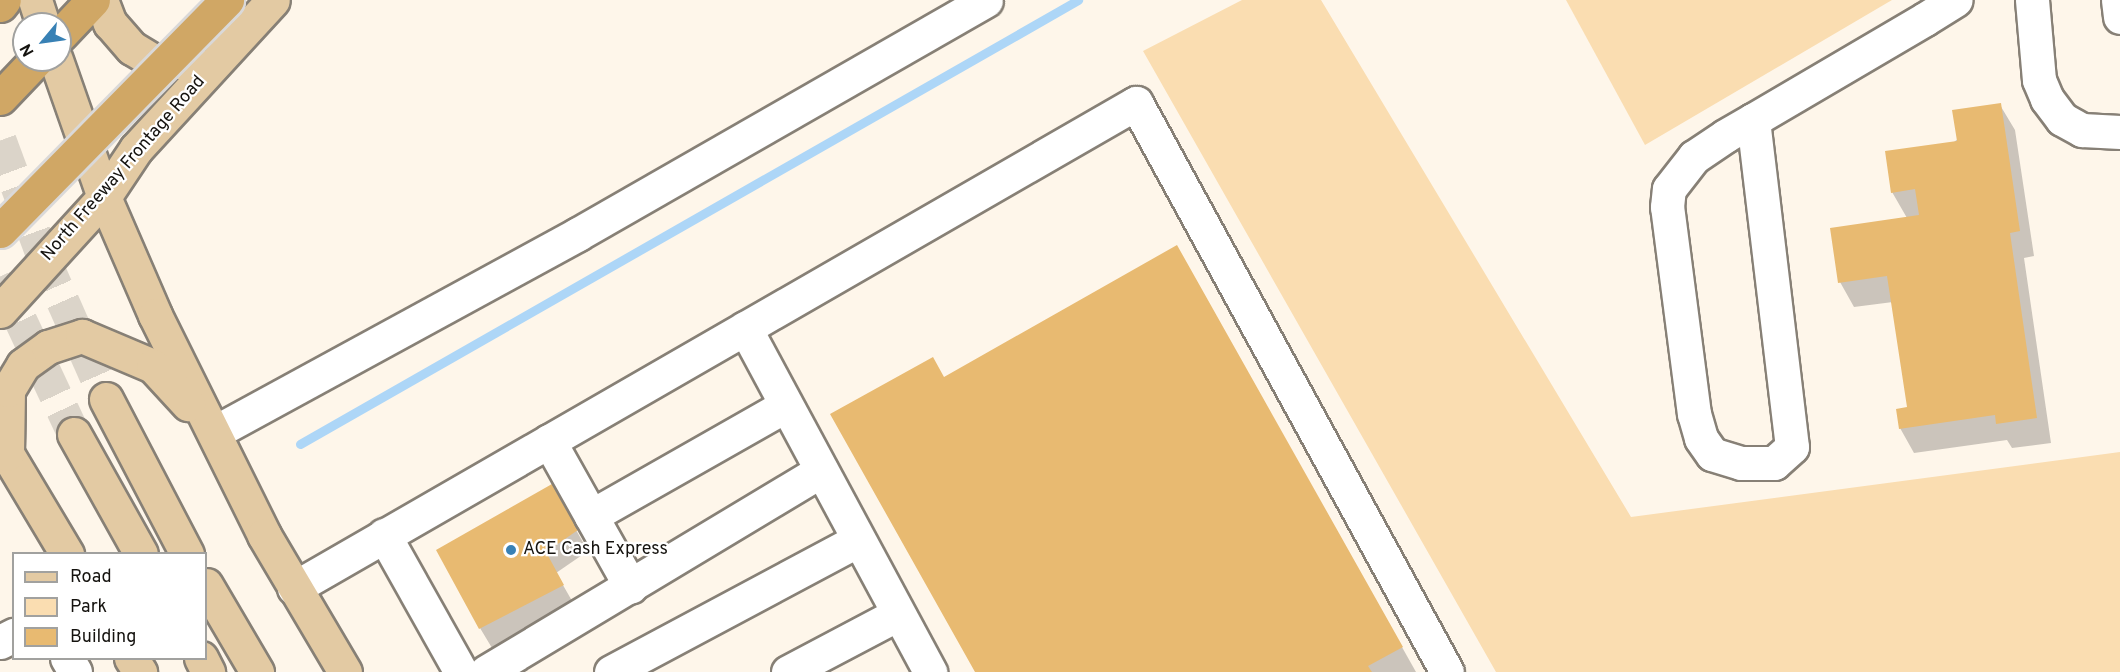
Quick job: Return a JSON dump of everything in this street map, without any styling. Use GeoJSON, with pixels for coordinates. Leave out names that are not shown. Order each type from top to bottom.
{"type":"FeatureCollection","features":[{"type":"Feature","properties":{"kind":"highway"},"geometry":{"type":"LineString","coordinates":[[0,5],[4,0]]}},
{"type":"Feature","properties":{"kind":"highway"},"geometry":{"type":"LineString","coordinates":[[72,22],[93,0]]}},
{"type":"Feature","properties":{"kind":"highway"},"geometry":{"type":"LineString","coordinates":[[0,231],[227,0]]}},
{"type":"Feature","properties":{"kind":"highway"},"geometry":{"type":"LineString","coordinates":[[0,98],[25,72]]}},
{"type":"Feature","properties":{"kind":"main road"},"geometry":{"type":"LineString","coordinates":[[101,0],[110,23],[132,48],[154,62],[180,63],[203,51],[273,0]]}},
{"type":"Feature","properties":{"kind":"main road","name":"North Freeway Frontage Road"},"geometry":{"type":"LineString","coordinates":[[0,311],[104,197],[136,149],[273,0]]}},
{"type":"Feature","properties":{"kind":"main road"},"geometry":{"type":"LineString","coordinates":[[60,72],[104,197],[155,315],[294,588],[345,672]]}},
{"type":"Feature","properties":{"kind":"main road"},"geometry":{"type":"LineString","coordinates":[[66,552],[2,450],[8,390],[23,365],[48,347],[82,336],[153,366],[214,432]]}},
{"type":"Feature","properties":{"kind":"main road"},"geometry":{"type":"LineString","coordinates":[[105,399],[186,552]]}},
{"type":"Feature","properties":{"kind":"main road"},"geometry":{"type":"LineString","coordinates":[[74,434],[140,552]]}},
{"type":"Feature","properties":{"kind":"main road"},"geometry":{"type":"LineString","coordinates":[[207,587],[257,672]]}},
{"type":"Feature","properties":{"kind":"street"},"geometry":{"type":"LineString","coordinates":[[214,432],[578,234],[986,0]]}},
{"type":"Feature","properties":{"kind":"street"},"geometry":{"type":"LineString","coordinates":[[1753,120],[1792,447],[1774,463],[1741,463],[1712,454],[1701,438],[1694,414],[1667,207],[1669,189],[1694,156],[1753,120],[1956,0]]}},
{"type":"Feature","properties":{"kind":"street"},"geometry":{"type":"LineString","coordinates":[[2032,0],[2038,80],[2047,99],[2062,119],[2082,130],[2120,132]]}},
{"type":"Feature","properties":{"kind":"street"},"geometry":{"type":"LineString","coordinates":[[2118,0],[2120,17]]}},
{"type":"Feature","properties":{"kind":"street"},"geometry":{"type":"LineString","coordinates":[[294,588],[1136,103],[1447,672]]}},
{"type":"Feature","properties":{"kind":"street"},"geometry":{"type":"LineString","coordinates":[[745,328],[930,672]]}},
{"type":"Feature","properties":{"kind":"street"},"geometry":{"type":"LineString","coordinates":[[591,516],[785,406]]}},
{"type":"Feature","properties":{"kind":"street"},"geometry":{"type":"LineString","coordinates":[[549,441],[631,587]]}},
{"type":"Feature","properties":{"kind":"street"},"geometry":{"type":"LineString","coordinates":[[486,672],[821,471]]}},
{"type":"Feature","properties":{"kind":"street"},"geometry":{"type":"LineString","coordinates":[[384,535],[461,672]]}},
{"type":"Feature","properties":{"kind":"street"},"geometry":{"type":"LineString","coordinates":[[611,672],[858,540]]}},
{"type":"Feature","properties":{"kind":"street"},"geometry":{"type":"LineString","coordinates":[[788,672],[898,614]]}},
{"type":"Feature","properties":{"kind":"green space"},"geometry":{"type":"Polygon","coordinates":[[[1242,0],[1321,0],[1631,517],[2120,452],[2120,672],[1496,672],[1143,51],[1242,0]]]}},
{"type":"Feature","properties":{"kind":"green space"},"geometry":{"type":"Polygon","coordinates":[[[1566,0],[1892,0],[1645,145],[1566,0]]]}},
{"type":"Feature","properties":{"kind":"building"},"geometry":{"type":"Polygon","coordinates":[[[2001,103],[2020,231],[2010,233],[2037,418],[1996,424],[1995,415],[1899,429],[1896,409],[1907,407],[1887,276],[1838,283],[1830,228],[1919,215],[1915,189],[1891,193],[1885,151],[1957,141],[1952,110],[2001,103]]]}},
{"type":"Feature","properties":{"kind":"building"},"geometry":{"type":"Polygon","coordinates":[[[1177,245],[1403,647],[1368,666],[1372,672],[975,672],[830,414],[933,357],[944,377],[1177,245]]]}},
{"type":"Feature","properties":{"kind":"building"},"geometry":{"type":"Polygon","coordinates":[[[552,484],[578,530],[546,552],[564,585],[479,629],[436,550],[552,484]]]}},
{"type":"Feature","properties":{"kind":"waterway"},"geometry":{"type":"LineString","coordinates":[[300,444],[1078,0]]}},
{"type":"Feature","properties":{"kind":"tunnel"},"geometry":{"type":"LineString","coordinates":[[0,140],[43,256],[106,399]]}},
{"type":"Feature","properties":{"kind":"tunnel"},"geometry":{"type":"LineString","coordinates":[[0,276],[74,434]]}},
{"type":"Feature","properties":{"kind":"place","name":"ACE Cash Express"},"geometry":{"type":"Point","coordinates":[511,550]}}]}
